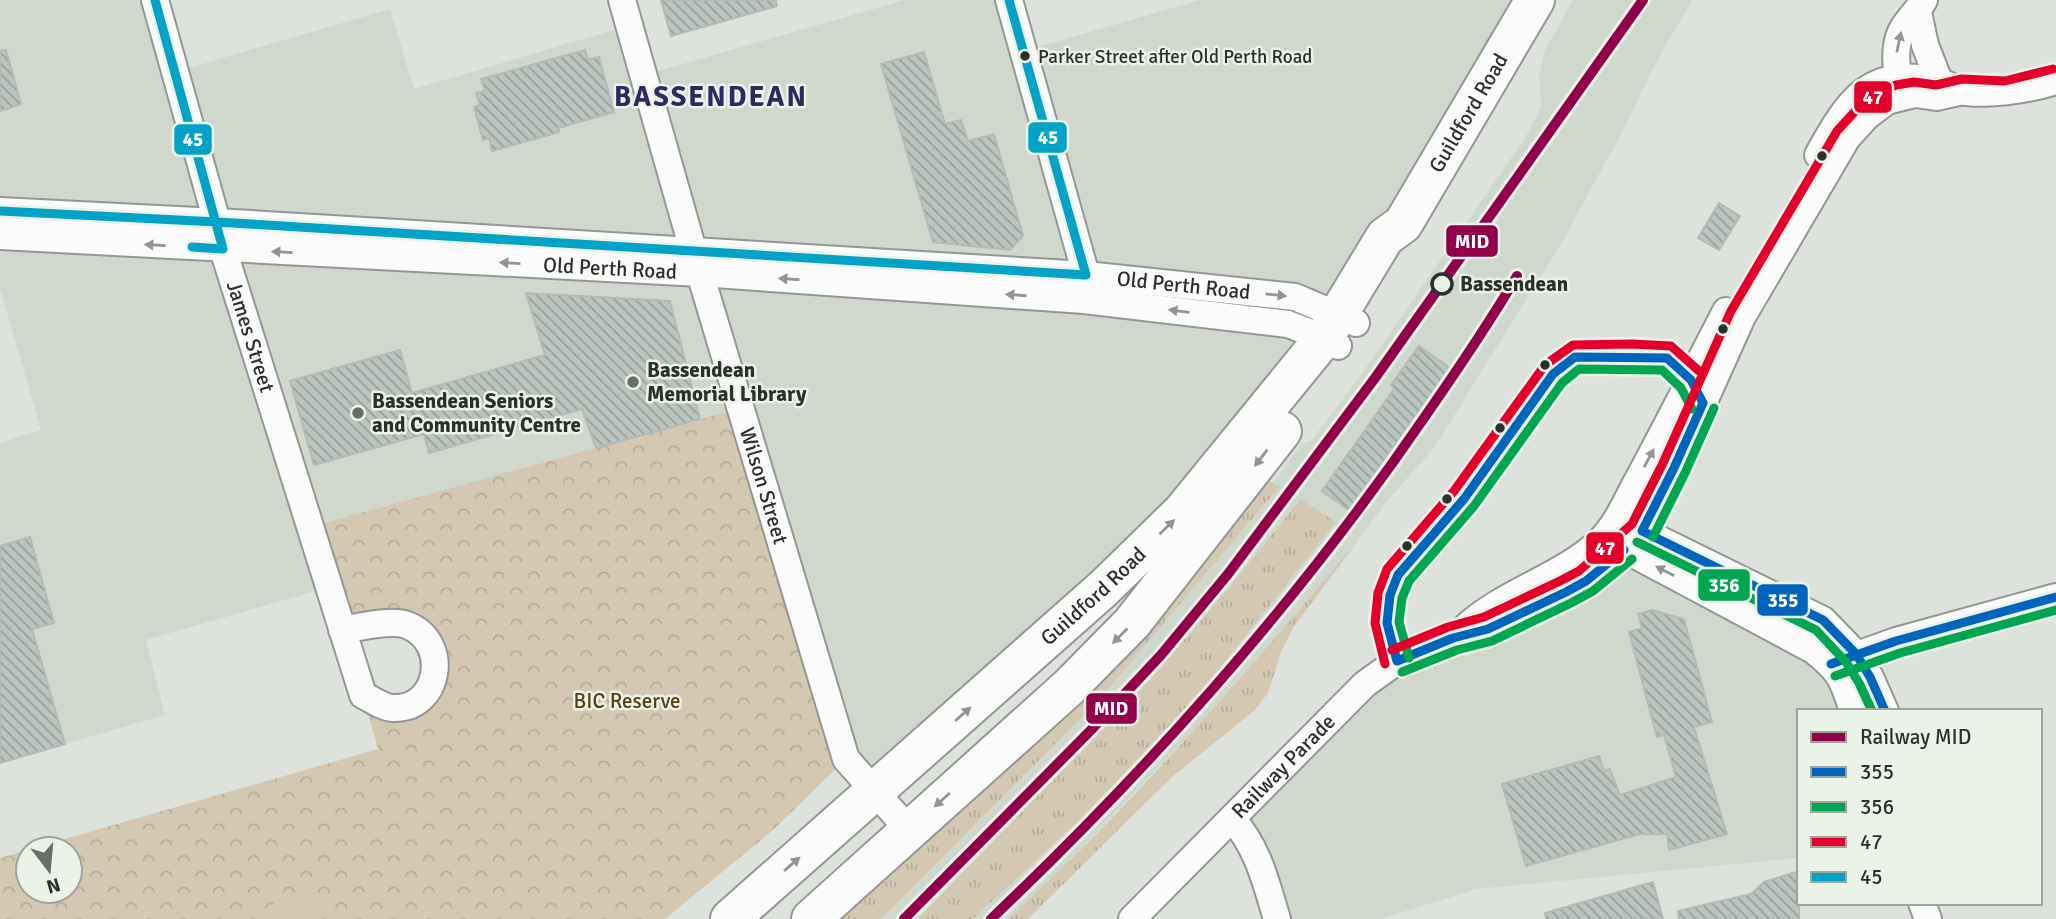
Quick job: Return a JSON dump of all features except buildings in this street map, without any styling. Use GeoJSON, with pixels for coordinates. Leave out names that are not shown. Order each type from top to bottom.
{"type":"FeatureCollection","features":[{"type":"Feature","properties":{"kind":"highway","name":"Guildford Road"},"geometry":{"type":"LineString","coordinates":[[730,919],[1104,588],[1182,512],[1339,331],[1405,242],[1403,224],[1526,3]]}},
{"type":"Feature","properties":{"kind":"highway","name":"Guildford Road"},"geometry":{"type":"LineString","coordinates":[[811,919],[1069,687],[1132,624],[1308,396],[1339,331]]}},
{"type":"Feature","properties":{"kind":"street","name":"James Street"},"geometry":{"type":"LineString","coordinates":[[155,0],[223,249],[342,630]]}},
{"type":"Feature","properties":{"kind":"street","name":"Wilson Street"},"geometry":{"type":"LineString","coordinates":[[622,0],[846,759],[909,830]]}},
{"type":"Feature","properties":{"kind":"street"},"geometry":{"type":"LineString","coordinates":[[1009,0],[1085,287]]}},
{"type":"Feature","properties":{"kind":"street"},"geometry":{"type":"LineString","coordinates":[[1899,87],[1895,61],[1901,30],[1921,6]]}},
{"type":"Feature","properties":{"kind":"street"},"geometry":{"type":"LineString","coordinates":[[1921,6],[1925,45],[1946,90]]}},
{"type":"Feature","properties":{"kind":"street"},"geometry":{"type":"LineString","coordinates":[[1642,531],[1674,468],[1742,317],[1847,138],[1867,116],[1887,101],[1899,87],[1916,78],[1946,90],[2006,93],[2056,81]]}},
{"type":"Feature","properties":{"kind":"street","name":"Railway Parade"},"geometry":{"type":"LineString","coordinates":[[1132,919],[1365,684],[1397,661],[1453,638],[1488,629],[1586,581],[1615,536],[1727,308],[1757,265],[1840,116],[1871,86],[1886,79],[1899,87]]}},
{"type":"Feature","properties":{"kind":"street","name":"Old Perth Road"},"geometry":{"type":"LineString","coordinates":[[0,211],[217,222],[697,261],[1085,287],[1339,331]]}},
{"type":"Feature","properties":{"kind":"street","name":"Old Perth Road"},"geometry":{"type":"LineString","coordinates":[[0,236],[223,249],[697,261]]}},
{"type":"Feature","properties":{"kind":"street"},"geometry":{"type":"LineString","coordinates":[[1615,536],[1642,531],[1823,620],[1856,654],[1884,709]]}},
{"type":"Feature","properties":{"kind":"street"},"geometry":{"type":"LineString","coordinates":[[1615,536],[1813,650],[1842,677],[1852,709]]}},
{"type":"Feature","properties":{"kind":"street"},"geometry":{"type":"LineString","coordinates":[[1831,664],[1856,654],[2056,597]]}},
{"type":"Feature","properties":{"kind":"street"},"geometry":{"type":"LineString","coordinates":[[1232,819],[1245,833],[1261,866],[1277,919]]}},
{"type":"Feature","properties":{"kind":"shaded area"},"geometry":{"type":"Polygon","coordinates":[[[0,0],[155,0],[175,72],[390,9],[414,89],[630,25],[644,75],[905,0],[1009,0],[1024,51],[1200,0],[1513,0],[1338,315],[1295,297],[0,211],[0,0]]]}},
{"type":"Feature","properties":{"kind":"shaded area"},"geometry":{"type":"Polygon","coordinates":[[[1573,0],[1692,0],[1653,68],[1565,237],[1434,448],[1388,500],[1298,613],[1199,725],[1046,885],[1008,919],[973,919],[1080,819],[1189,707],[1335,523],[1299,499],[1243,571],[1153,676],[953,885],[918,919],[881,919],[1098,701],[1280,486],[1274,482],[1302,443],[1311,441],[1363,372],[1525,138],[1541,107],[1539,74],[1545,50],[1573,0]]]}},
{"type":"Feature","properties":{"kind":"shaded area"},"geometry":{"type":"Polygon","coordinates":[[[0,236],[700,273],[1324,338],[1182,512],[875,792],[846,759],[329,587],[146,640],[165,715],[65,744],[32,629],[54,622],[30,538],[0,546],[0,443],[41,430],[0,288],[0,236]]]}},
{"type":"Feature","properties":{"kind":"shaded area"},"geometry":{"type":"Polygon","coordinates":[[[1624,550],[1813,650],[1852,709],[1797,709],[1797,858],[1476,889],[1381,919],[1273,919],[1232,819],[1354,694],[1624,550]]]}},
{"type":"Feature","properties":{"kind":"green space","name":"BIC Reserve"},"geometry":{"type":"Polygon","coordinates":[[[741,408],[846,759],[773,830],[665,919],[0,919],[0,858],[14,854],[14,905],[84,905],[84,835],[79,835],[378,749],[363,695],[391,709],[437,669],[407,625],[342,630],[310,527],[741,408]]]}},
{"type":"Feature","properties":{"kind":"green space"},"geometry":{"type":"Polygon","coordinates":[[[1262,477],[1280,486],[1098,701],[881,919],[825,919],[1262,477]]]}},
{"type":"Feature","properties":{"kind":"green space"},"geometry":{"type":"Polygon","coordinates":[[[1300,499],[1336,522],[1189,707],[1080,819],[973,919],[918,919],[1153,676],[1243,571],[1300,499]]]}},
{"type":"Feature","properties":{"kind":"green space"},"geometry":{"type":"Polygon","coordinates":[[[1360,538],[1293,628],[1281,652],[1268,693],[1255,710],[1172,777],[1028,919],[1008,919],[1146,782],[1234,686],[1360,538]]]}},
{"type":"Feature","properties":{"kind":"green space"},"geometry":{"type":"Polygon","coordinates":[[[313,893],[321,919],[276,919],[272,904],[313,893]]]}},
{"type":"Feature","properties":{"kind":"rail line","name":"MID"},"geometry":{"type":"LineString","coordinates":[[904,919],[1090,731],[1161,655],[1228,574],[1375,378],[1643,0]]}},
{"type":"Feature","properties":{"kind":"rail line","name":"MID"},"geometry":{"type":"LineString","coordinates":[[991,919],[1166,742],[1274,617],[1376,486],[1460,366],[1517,276]]}},
{"type":"Feature","properties":{"kind":"transit line","name":"45"},"geometry":{"type":"LineString","coordinates":[[155,0],[223,249],[192,247]]}},
{"type":"Feature","properties":{"kind":"transit line","name":"45"},"geometry":{"type":"LineString","coordinates":[[1009,0],[1086,275]]}},
{"type":"Feature","properties":{"kind":"transit line","name":"47"},"geometry":{"type":"LineString","coordinates":[[1392,650],[1448,627],[1484,617],[1560,581],[1579,571],[1632,524],[1663,463],[1731,311],[1837,131],[1859,107],[1881,91],[1896,85],[1914,82],[1936,85],[1962,79],[2005,81],[2053,69]]}},
{"type":"Feature","properties":{"kind":"transit line","name":"45"},"geometry":{"type":"LineString","coordinates":[[0,211],[1086,275]]}},
{"type":"Feature","properties":{"kind":"transit line","name":"47"},"geometry":{"type":"LineString","coordinates":[[1385,664],[1375,623],[1378,593],[1387,569],[1454,491],[1545,365],[1573,345],[1632,344],[1671,346],[1699,371]]}},
{"type":"Feature","properties":{"kind":"transit line","name":"355"},"geometry":{"type":"LineString","coordinates":[[1397,661],[1387,623],[1390,595],[1398,575],[1464,499],[1553,374],[1575,357],[1667,358],[1691,380],[1703,403]]}},
{"type":"Feature","properties":{"kind":"transit line","name":"356"},"geometry":{"type":"LineString","coordinates":[[1409,658],[1399,622],[1402,598],[1409,581],[1474,506],[1562,383],[1579,369],[1662,370],[1681,388],[1692,409]]}},
{"type":"Feature","properties":{"kind":"transit line","name":"355"},"geometry":{"type":"LineString","coordinates":[[1642,531],[1703,403]]}},
{"type":"Feature","properties":{"kind":"transit line","name":"356"},"geometry":{"type":"LineString","coordinates":[[1653,537],[1714,408]]}},
{"type":"Feature","properties":{"kind":"transit line","name":"355"},"geometry":{"type":"LineString","coordinates":[[1642,531],[1823,620],[1856,654],[1884,709]]}},
{"type":"Feature","properties":{"kind":"transit line","name":"356"},"geometry":{"type":"LineString","coordinates":[[1637,542],[1816,630],[1846,662],[1871,709]]}},
{"type":"Feature","properties":{"kind":"transit line","name":"355"},"geometry":{"type":"LineString","coordinates":[[1397,661],[1453,638],[1488,629],[1566,592],[1586,581],[1624,550]]}},
{"type":"Feature","properties":{"kind":"transit line","name":"356"},"geometry":{"type":"LineString","coordinates":[[1402,672],[1457,650],[1492,641],[1571,603],[1593,591],[1632,559]]}},
{"type":"Feature","properties":{"kind":"transit line","name":"355"},"geometry":{"type":"LineString","coordinates":[[1831,664],[1896,641],[2056,597]]}},
{"type":"Feature","properties":{"kind":"transit line","name":"356"},"geometry":{"type":"LineString","coordinates":[[1835,676],[1900,653],[2056,610]]}},
{"type":"Feature","properties":{"kind":"place","name":"Parker Street after Old Perth Road"},"geometry":{"type":"Point","coordinates":[1025,56]}},
{"type":"Feature","properties":{"kind":"place","name":"Bassendean"},"geometry":{"type":"Point","coordinates":[1442,284]}},
{"type":"Feature","properties":{"kind":"place","name":"Bassendean Memorial Library"},"geometry":{"type":"Point","coordinates":[633,382]}},
{"type":"Feature","properties":{"kind":"place","name":"Bassendean Seniors and Community Centre"},"geometry":{"type":"Point","coordinates":[358,413]}},
{"type":"Feature","properties":{"kind":"district","name":"BASSENDEAN"},"geometry":{"type":"Point","coordinates":[711,96]}}]}
